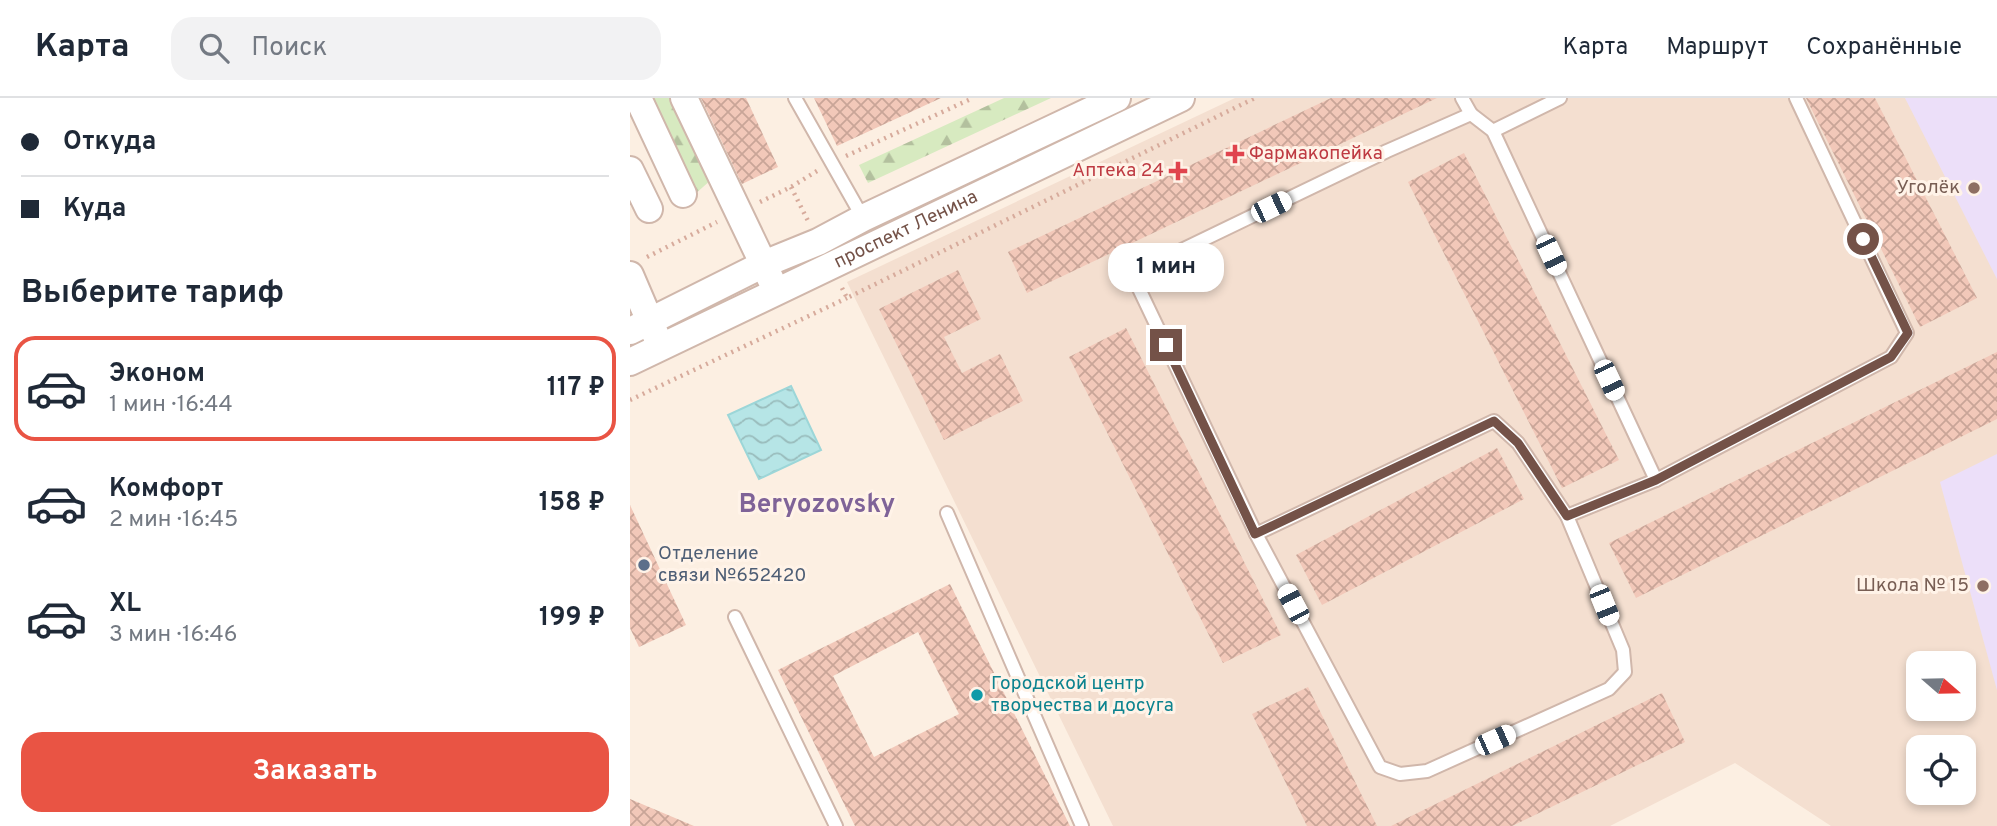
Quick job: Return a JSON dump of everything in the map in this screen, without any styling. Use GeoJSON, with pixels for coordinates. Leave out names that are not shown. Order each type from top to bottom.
{"type":"FeatureCollection","features":[{"type":"Feature","properties":{"kind":"street"},"geometry":{"type":"LineString","coordinates":[[638,98],[684,194]]}},
{"type":"Feature","properties":{"kind":"street"},"geometry":{"type":"LineString","coordinates":[[684,98],[776,290]]}},
{"type":"Feature","properties":{"kind":"street","name":"проспект Ленина"},"geometry":{"type":"LineString","coordinates":[[640,326],[764,264],[818,242],[1117,98]]}},
{"type":"Feature","properties":{"kind":"street","name":"проспект Ленина"},"geometry":{"type":"LineString","coordinates":[[630,362],[1181,98]]}},
{"type":"Feature","properties":{"kind":"street"},"geometry":{"type":"LineString","coordinates":[[630,170],[649,209]]}},
{"type":"Feature","properties":{"kind":"street"},"geometry":{"type":"LineString","coordinates":[[636,267],[640,326],[661,346]]}},
{"type":"Feature","properties":{"kind":"lane"},"geometry":{"type":"LineString","coordinates":[[794,98],[863,218]]}},
{"type":"Feature","properties":{"kind":"lane"},"geometry":{"type":"LineString","coordinates":[[1462,98],[1471,114],[1493,131],[1656,480]]}},
{"type":"Feature","properties":{"kind":"lane"},"geometry":{"type":"LineString","coordinates":[[1493,131],[1560,98]]}},
{"type":"Feature","properties":{"kind":"lane"},"geometry":{"type":"LineString","coordinates":[[1567,516],[1656,480],[1891,357],[1908,333],[1796,98]]}},
{"type":"Feature","properties":{"kind":"lane"},"geometry":{"type":"LineString","coordinates":[[1255,534],[1494,421],[1518,443],[1567,516],[1623,650],[1625,672],[1609,689],[1597,695],[1427,771],[1400,774],[1380,768],[1255,534],[1132,274],[1387,151],[1471,114]]}},
{"type":"Feature","properties":{"kind":"lane"},"geometry":{"type":"LineString","coordinates":[[947,513],[1082,826]]}},
{"type":"Feature","properties":{"kind":"lane"},"geometry":{"type":"LineString","coordinates":[[735,617],[836,826]]}},
{"type":"Feature","properties":{"kind":"path"},"geometry":{"type":"LineString","coordinates":[[636,267],[791,187],[831,163],[973,98]]}},
{"type":"Feature","properties":{"kind":"path"},"geometry":{"type":"LineString","coordinates":[[630,400],[847,298]]}},
{"type":"Feature","properties":{"kind":"shaded area"},"geometry":{"type":"Polygon","coordinates":[[[1235,98],[1997,98],[1997,826],[1831,826],[1735,763],[1610,826],[1113,826],[847,282],[1235,98]]]}},
{"type":"Feature","properties":{"kind":"shaded area","name":"Уголёк"},"geometry":{"type":"Polygon","coordinates":[[[1905,98],[1997,98],[1997,279],[1905,98]]]}},
{"type":"Feature","properties":{"kind":"shaded area","name":"Школа № 15"},"geometry":{"type":"Polygon","coordinates":[[[1997,454],[1997,690],[1940,482],[1997,454]]]}},
{"type":"Feature","properties":{"kind":"green space"},"geometry":{"type":"Polygon","coordinates":[[[651,98],[672,98],[711,180],[695,194],[651,98]]]}},
{"type":"Feature","properties":{"kind":"green space"},"geometry":{"type":"Polygon","coordinates":[[[1004,98],[1051,98],[868,183],[859,165],[1004,98]]]}},
{"type":"Feature","properties":{"kind":"water"},"geometry":{"type":"Polygon","coordinates":[[[791,386],[821,450],[759,479],[728,415],[791,386]]]}},
{"type":"Feature","properties":{"kind":"building"},"geometry":{"type":"Polygon","coordinates":[[[701,98],[746,98],[778,167],[742,184],[701,98]]]}},
{"type":"Feature","properties":{"kind":"building"},"geometry":{"type":"Polygon","coordinates":[[[814,98],[941,98],[837,146],[814,98]]]}},
{"type":"Feature","properties":{"kind":"building"},"geometry":{"type":"Polygon","coordinates":[[[1331,98],[1437,98],[1027,293],[1008,252],[1331,98]]]}},
{"type":"Feature","properties":{"kind":"building"},"geometry":{"type":"Polygon","coordinates":[[[1806,98],[1875,98],[1977,298],[1920,327],[1806,98]]]}},
{"type":"Feature","properties":{"kind":"building"},"geometry":{"type":"Polygon","coordinates":[[[1464,153],[1619,460],[1562,488],[1408,182],[1464,153]]]}},
{"type":"Feature","properties":{"kind":"building"},"geometry":{"type":"Polygon","coordinates":[[[958,270],[981,319],[944,337],[962,373],[1000,354],[1023,401],[944,440],[879,309],[958,270]]]}},
{"type":"Feature","properties":{"kind":"building"},"geometry":{"type":"Polygon","coordinates":[[[1126,328],[1281,635],[1223,663],[1069,357],[1126,328]]]}},
{"type":"Feature","properties":{"kind":"building"},"geometry":{"type":"Polygon","coordinates":[[[1997,352],[1997,419],[1636,598],[1609,543],[1997,352]]]}},
{"type":"Feature","properties":{"kind":"building"},"geometry":{"type":"Polygon","coordinates":[[[1497,448],[1524,499],[1322,605],[1296,555],[1497,448]]]}},
{"type":"Feature","properties":{"kind":"building","name":"Отделение связи №652420"},"geometry":{"type":"Polygon","coordinates":[[[630,505],[686,625],[639,647],[630,628],[630,505]]]}},
{"type":"Feature","properties":{"kind":"building","name":"Городской центр творчества и досуга"},"geometry":{"type":"Polygon","coordinates":[[[950,584],[1070,826],[855,826],[778,670],[950,584]],[[918,632],[833,676],[874,757],[959,714],[918,632]]]}},
{"type":"Feature","properties":{"kind":"building"},"geometry":{"type":"Polygon","coordinates":[[[1308,687],[1377,826],[1307,826],[1252,714],[1308,687]]]}},
{"type":"Feature","properties":{"kind":"building"},"geometry":{"type":"Polygon","coordinates":[[[1662,693],[1685,742],[1512,826],[1391,826],[1662,693]]]}},
{"type":"Feature","properties":{"kind":"building"},"geometry":{"type":"Polygon","coordinates":[[[630,799],[694,826],[630,826],[630,799]]]}},
{"type":"Feature","properties":{"kind":"place","name":"Фармакопейка"},"geometry":{"type":"Point","coordinates":[1235,154]}},
{"type":"Feature","properties":{"kind":"place","name":"Аптека 24"},"geometry":{"type":"Point","coordinates":[1178,171]}},
{"type":"Feature","properties":{"kind":"place","name":"Уголёк"},"geometry":{"type":"Point","coordinates":[1974,188]}},
{"type":"Feature","properties":{"kind":"place","name":"Отделение связи №652420"},"geometry":{"type":"Point","coordinates":[644,565]}},
{"type":"Feature","properties":{"kind":"place","name":"Школа № 15"},"geometry":{"type":"Point","coordinates":[1983,586]}},
{"type":"Feature","properties":{"kind":"place","name":"Городской центр творчества и досуга"},"geometry":{"type":"Point","coordinates":[977,695]}},
{"type":"Feature","properties":{"kind":"district","name":"Beryozovsky"},"geometry":{"type":"Point","coordinates":[817,505]}},
{"type":"Feature","properties":{"kind":"route"},"geometry":{"type":"LineString","coordinates":[[1166,345],[1255,534],[1494,421],[1518,443],[1567,516],[1656,480],[1891,357],[1908,333],[1863,239]]}}]}
